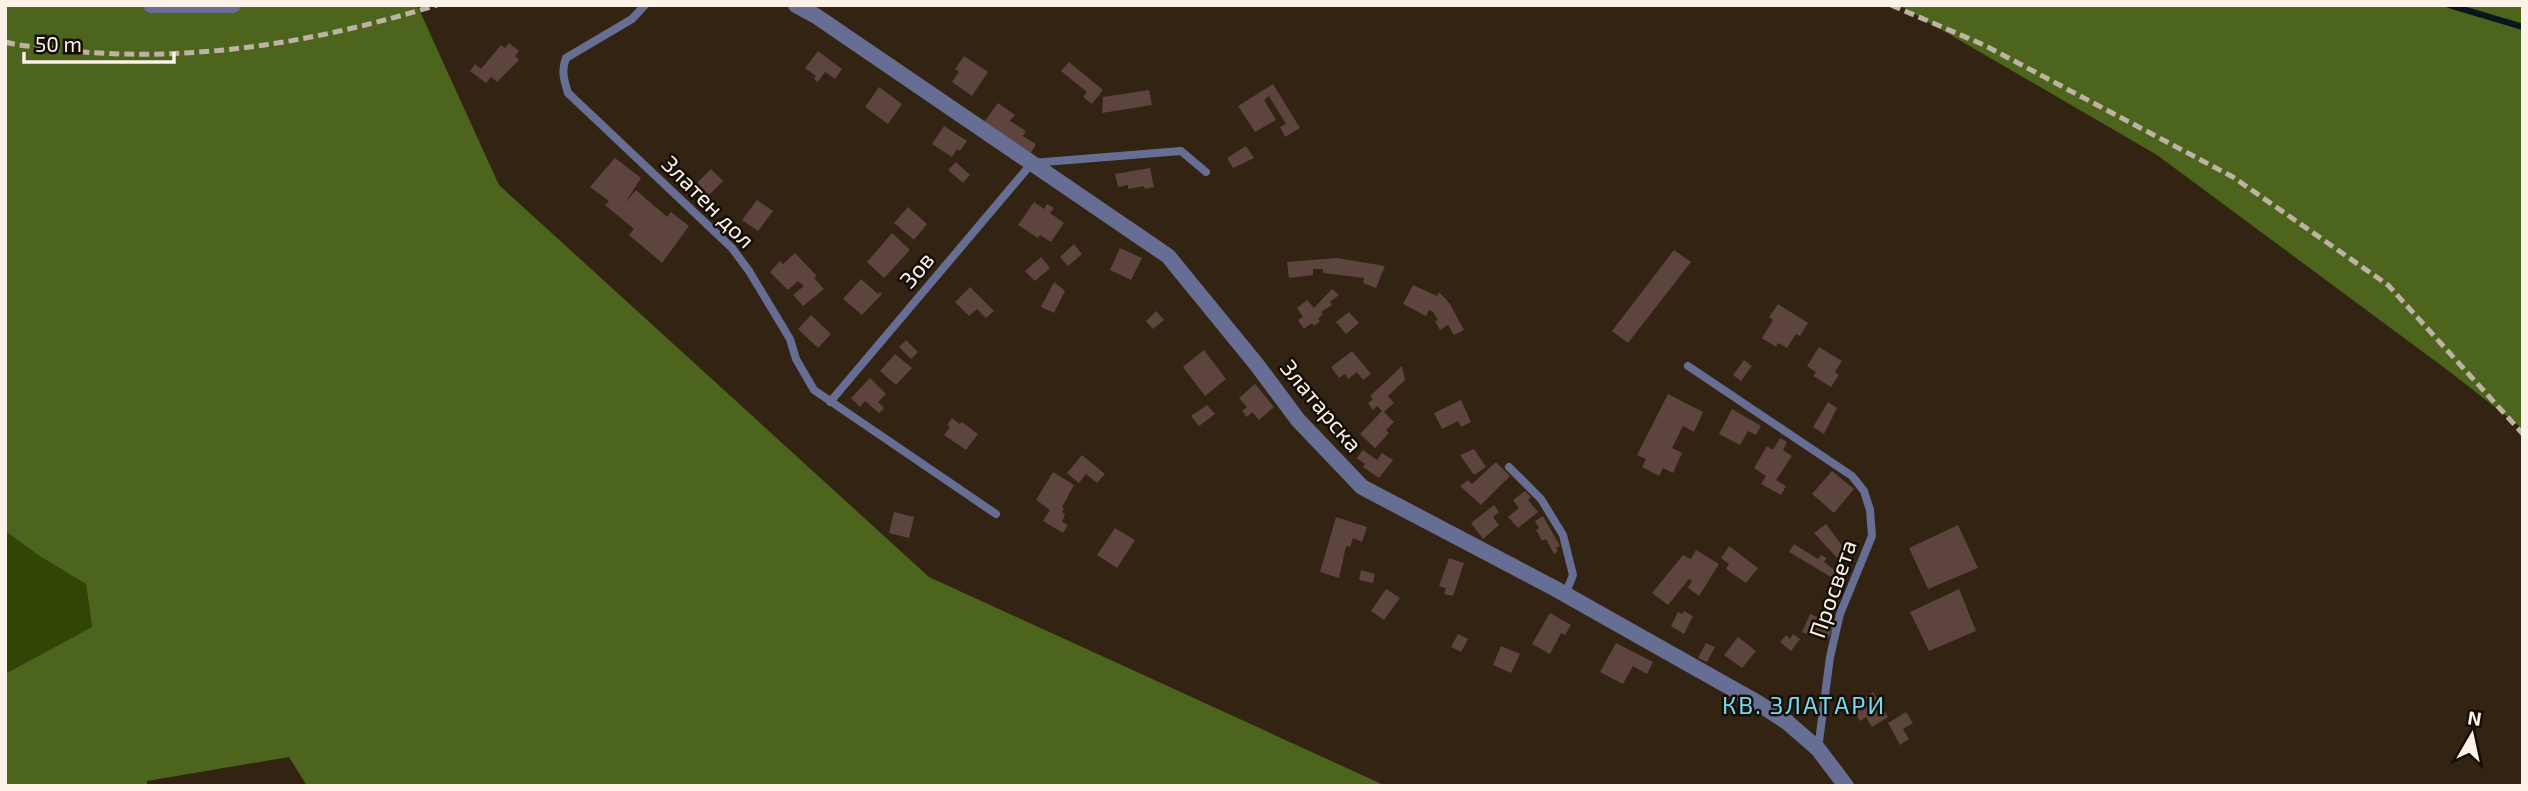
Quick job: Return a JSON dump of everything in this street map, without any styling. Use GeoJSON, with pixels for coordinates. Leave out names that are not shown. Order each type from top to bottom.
{"type":"FeatureCollection","features":[{"type":"Feature","properties":{"kind":"street"},"geometry":{"type":"LineString","coordinates":[[150,5],[233,5]]}},
{"type":"Feature","properties":{"kind":"street","name":"Златарска"},"geometry":{"type":"LineString","coordinates":[[796,5],[1168,256],[1298,420],[1362,487],[1565,595],[1758,703],[1787,722],[1818,748],[1846,786]]}},
{"type":"Feature","properties":{"kind":"lane","name":"Златен дол"},"geometry":{"type":"LineString","coordinates":[[645,5],[632,19],[566,58],[563,67],[568,93],[732,248],[790,339],[796,359],[814,390],[996,514]]}},
{"type":"Feature","properties":{"kind":"lane"},"geometry":{"type":"LineString","coordinates":[[1032,163],[1181,151],[1206,172]]}},
{"type":"Feature","properties":{"kind":"lane","name":"Зов"},"geometry":{"type":"LineString","coordinates":[[830,402],[1032,163]]}},
{"type":"Feature","properties":{"kind":"lane","name":"Просвета"},"geometry":{"type":"LineString","coordinates":[[1688,366],[1852,476],[1864,491],[1870,510],[1872,536],[1840,614],[1830,657],[1818,748]]}},
{"type":"Feature","properties":{"kind":"lane"},"geometry":{"type":"LineString","coordinates":[[1508,467],[1541,499],[1563,535],[1573,575],[1565,595]]}},
{"type":"Feature","properties":{"kind":"green space"},"geometry":{"type":"Polygon","coordinates":[[[5,5],[417,5],[499,185],[929,577],[1386,786],[307,786],[289,757],[147,781],[147,786],[5,786],[5,674],[92,627],[86,584],[5,531],[5,5]]]}},
{"type":"Feature","properties":{"kind":"green space"},"geometry":{"type":"Polygon","coordinates":[[[1899,5],[2523,5],[2523,429],[2157,155],[1899,5]]]}},
{"type":"Feature","properties":{"kind":"green space"},"geometry":{"type":"Polygon","coordinates":[[[5,531],[86,584],[92,628],[5,674],[5,531]]]}},
{"type":"Feature","properties":{"kind":"building"},"geometry":{"type":"Polygon","coordinates":[[[509,43],[519,51],[515,56],[519,60],[497,82],[491,77],[486,83],[470,71],[475,64],[481,69],[501,45],[505,48],[509,43]]]}},
{"type":"Feature","properties":{"kind":"building"},"geometry":{"type":"Polygon","coordinates":[[[818,51],[842,69],[835,79],[825,72],[818,82],[814,79],[816,76],[805,68],[818,51]]]}},
{"type":"Feature","properties":{"kind":"building"},"geometry":{"type":"Polygon","coordinates":[[[964,56],[988,72],[972,96],[952,82],[959,72],[955,69],[964,56]]]}},
{"type":"Feature","properties":{"kind":"building"},"geometry":{"type":"Polygon","coordinates":[[[1069,62],[1103,90],[1092,104],[1083,97],[1087,92],[1061,71],[1069,62]]]}},
{"type":"Feature","properties":{"kind":"building"},"geometry":{"type":"Polygon","coordinates":[[[1273,84],[1300,128],[1285,137],[1280,127],[1286,124],[1269,96],[1264,100],[1276,120],[1255,132],[1238,106],[1273,84]]]}},
{"type":"Feature","properties":{"kind":"building"},"geometry":{"type":"Polygon","coordinates":[[[879,87],[902,104],[888,124],[865,107],[879,87]]]}},
{"type":"Feature","properties":{"kind":"building"},"geometry":{"type":"Polygon","coordinates":[[[1149,90],[1152,105],[1102,113],[1103,97],[1149,90]]]}},
{"type":"Feature","properties":{"kind":"building"},"geometry":{"type":"Polygon","coordinates":[[[998,103],[1015,115],[1010,121],[1026,131],[1023,136],[1036,144],[1031,153],[984,122],[998,103]]]}},
{"type":"Feature","properties":{"kind":"building"},"geometry":{"type":"Polygon","coordinates":[[[944,126],[967,141],[952,157],[932,144],[944,126]]]}},
{"type":"Feature","properties":{"kind":"building"},"geometry":{"type":"Polygon","coordinates":[[[1246,146],[1254,158],[1233,168],[1227,158],[1246,146]]]}},
{"type":"Feature","properties":{"kind":"building"},"geometry":{"type":"Polygon","coordinates":[[[615,158],[641,178],[625,203],[636,190],[667,217],[671,212],[689,226],[662,263],[629,235],[634,229],[605,205],[609,201],[590,187],[615,158]]]}},
{"type":"Feature","properties":{"kind":"building"},"geometry":{"type":"Polygon","coordinates":[[[956,162],[970,175],[963,183],[948,170],[956,162]]]}},
{"type":"Feature","properties":{"kind":"building"},"geometry":{"type":"Polygon","coordinates":[[[1150,168],[1154,187],[1118,187],[1115,174],[1150,168]]]}},
{"type":"Feature","properties":{"kind":"building"},"geometry":{"type":"Polygon","coordinates":[[[711,169],[723,181],[704,200],[692,188],[711,169]]]}},
{"type":"Feature","properties":{"kind":"building"},"geometry":{"type":"Polygon","coordinates":[[[757,200],[773,211],[758,231],[742,220],[757,200]]]}},
{"type":"Feature","properties":{"kind":"building"},"geometry":{"type":"Polygon","coordinates":[[[1034,202],[1044,209],[1047,204],[1054,208],[1050,213],[1064,223],[1051,242],[1040,235],[1038,238],[1018,225],[1034,202]]]}},
{"type":"Feature","properties":{"kind":"building"},"geometry":{"type":"Polygon","coordinates":[[[908,207],[927,224],[914,240],[894,223],[908,207]]]}},
{"type":"Feature","properties":{"kind":"building"},"geometry":{"type":"Polygon","coordinates":[[[892,233],[910,250],[884,278],[867,262],[892,233]]]}},
{"type":"Feature","properties":{"kind":"building"},"geometry":{"type":"Polygon","coordinates":[[[1074,244],[1082,254],[1068,266],[1060,257],[1074,244]]]}},
{"type":"Feature","properties":{"kind":"building"},"geometry":{"type":"Polygon","coordinates":[[[1120,248],[1142,258],[1131,280],[1110,270],[1120,248]]]}},
{"type":"Feature","properties":{"kind":"building"},"geometry":{"type":"Polygon","coordinates":[[[1674,250],[1691,262],[1628,343],[1612,331],[1674,250]]]}},
{"type":"Feature","properties":{"kind":"building"},"geometry":{"type":"Polygon","coordinates":[[[795,253],[817,276],[814,278],[824,289],[803,306],[793,295],[804,286],[798,281],[788,290],[770,272],[780,261],[783,264],[795,253]]]}},
{"type":"Feature","properties":{"kind":"building"},"geometry":{"type":"Polygon","coordinates":[[[1041,257],[1050,268],[1035,281],[1025,271],[1041,257]]]}},
{"type":"Feature","properties":{"kind":"building"},"geometry":{"type":"Polygon","coordinates":[[[1337,258],[1385,266],[1376,288],[1363,283],[1364,278],[1323,273],[1323,269],[1313,269],[1313,275],[1289,278],[1287,262],[1337,258]]]}},
{"type":"Feature","properties":{"kind":"building"},"geometry":{"type":"Polygon","coordinates":[[[861,279],[878,294],[882,294],[862,315],[843,299],[861,279]]]}},
{"type":"Feature","properties":{"kind":"building"},"geometry":{"type":"Polygon","coordinates":[[[1054,282],[1065,291],[1054,313],[1041,307],[1054,282]]]}},
{"type":"Feature","properties":{"kind":"building"},"geometry":{"type":"Polygon","coordinates":[[[1413,285],[1437,296],[1439,292],[1450,304],[1464,330],[1454,335],[1448,325],[1440,330],[1433,312],[1429,310],[1426,316],[1403,304],[1413,285]]]}},
{"type":"Feature","properties":{"kind":"building"},"geometry":{"type":"Polygon","coordinates":[[[970,287],[994,311],[986,318],[977,309],[969,316],[955,302],[970,287]]]}},
{"type":"Feature","properties":{"kind":"building"},"geometry":{"type":"Polygon","coordinates":[[[1332,289],[1339,295],[1330,302],[1332,305],[1321,312],[1323,314],[1318,319],[1320,321],[1304,329],[1298,320],[1303,317],[1297,308],[1307,300],[1314,308],[1332,289]]]}},
{"type":"Feature","properties":{"kind":"building"},"geometry":{"type":"Polygon","coordinates":[[[1778,304],[1808,323],[1800,336],[1796,334],[1787,348],[1778,343],[1776,347],[1762,338],[1773,320],[1769,317],[1778,304]]]}},
{"type":"Feature","properties":{"kind":"building"},"geometry":{"type":"Polygon","coordinates":[[[1156,311],[1164,320],[1153,329],[1146,321],[1156,311]]]}},
{"type":"Feature","properties":{"kind":"building"},"geometry":{"type":"Polygon","coordinates":[[[1349,312],[1359,323],[1346,334],[1336,322],[1349,312]]]}},
{"type":"Feature","properties":{"kind":"building"},"geometry":{"type":"Polygon","coordinates":[[[811,315],[831,334],[818,348],[798,329],[811,315]]]}},
{"type":"Feature","properties":{"kind":"building"},"geometry":{"type":"Polygon","coordinates":[[[906,340],[918,352],[911,359],[899,347],[906,340]]]}},
{"type":"Feature","properties":{"kind":"building"},"geometry":{"type":"Polygon","coordinates":[[[1819,347],[1842,361],[1835,372],[1839,375],[1831,387],[1813,376],[1816,372],[1807,366],[1819,347]]]}},
{"type":"Feature","properties":{"kind":"building"},"geometry":{"type":"Polygon","coordinates":[[[1204,350],[1226,379],[1205,396],[1183,367],[1204,350]]]}},
{"type":"Feature","properties":{"kind":"building"},"geometry":{"type":"Polygon","coordinates":[[[1352,351],[1371,374],[1363,380],[1357,372],[1348,379],[1345,374],[1339,378],[1331,367],[1352,351]]]}},
{"type":"Feature","properties":{"kind":"building"},"geometry":{"type":"Polygon","coordinates":[[[895,354],[912,368],[896,385],[880,371],[895,354]]]}},
{"type":"Feature","properties":{"kind":"building"},"geometry":{"type":"Polygon","coordinates":[[[1744,360],[1752,366],[1741,381],[1733,375],[1744,360]]]}},
{"type":"Feature","properties":{"kind":"building"},"geometry":{"type":"Polygon","coordinates":[[[1402,366],[1405,380],[1388,396],[1394,403],[1384,412],[1394,422],[1386,430],[1389,433],[1375,448],[1360,434],[1382,411],[1377,406],[1373,410],[1368,403],[1373,399],[1370,396],[1402,366]]]}},
{"type":"Feature","properties":{"kind":"building"},"geometry":{"type":"Polygon","coordinates":[[[870,378],[886,394],[878,402],[884,408],[879,413],[865,401],[860,407],[851,398],[870,378]]]}},
{"type":"Feature","properties":{"kind":"building"},"geometry":{"type":"Polygon","coordinates":[[[1255,384],[1274,407],[1259,420],[1252,412],[1247,417],[1242,411],[1247,407],[1239,398],[1255,384]]]}},
{"type":"Feature","properties":{"kind":"building"},"geometry":{"type":"Polygon","coordinates":[[[1668,394],[1703,412],[1694,432],[1683,426],[1672,448],[1682,453],[1673,473],[1663,468],[1659,476],[1642,467],[1646,459],[1637,455],[1668,394]]]}},
{"type":"Feature","properties":{"kind":"building"},"geometry":{"type":"Polygon","coordinates":[[[1461,400],[1471,422],[1461,427],[1458,421],[1442,429],[1434,413],[1461,400]]]}},
{"type":"Feature","properties":{"kind":"building"},"geometry":{"type":"Polygon","coordinates":[[[1828,402],[1837,408],[1824,434],[1813,427],[1828,402]]]}},
{"type":"Feature","properties":{"kind":"building"},"geometry":{"type":"Polygon","coordinates":[[[1207,405],[1215,414],[1199,426],[1191,416],[1207,405]]]}},
{"type":"Feature","properties":{"kind":"building"},"geometry":{"type":"Polygon","coordinates":[[[1732,409],[1761,426],[1756,435],[1748,431],[1740,445],[1719,434],[1732,409]]]}},
{"type":"Feature","properties":{"kind":"building"},"geometry":{"type":"Polygon","coordinates":[[[952,418],[978,434],[966,450],[944,435],[952,418]]]}},
{"type":"Feature","properties":{"kind":"building"},"geometry":{"type":"Polygon","coordinates":[[[1780,438],[1787,442],[1783,450],[1792,456],[1776,480],[1786,486],[1781,495],[1761,484],[1766,476],[1754,468],[1767,446],[1773,450],[1780,438]]]}},
{"type":"Feature","properties":{"kind":"building"},"geometry":{"type":"Polygon","coordinates":[[[1474,449],[1486,467],[1474,475],[1460,455],[1474,449]]]}},
{"type":"Feature","properties":{"kind":"building"},"geometry":{"type":"Polygon","coordinates":[[[1363,450],[1377,460],[1382,453],[1393,460],[1379,478],[1363,467],[1365,464],[1357,458],[1363,450]]]}},
{"type":"Feature","properties":{"kind":"building"},"geometry":{"type":"Polygon","coordinates":[[[1082,455],[1105,474],[1097,483],[1086,474],[1079,483],[1067,473],[1082,455]]]}},
{"type":"Feature","properties":{"kind":"building"},"geometry":{"type":"Polygon","coordinates":[[[1496,462],[1510,476],[1481,505],[1460,486],[1468,480],[1472,484],[1496,462]]]}},
{"type":"Feature","properties":{"kind":"building"},"geometry":{"type":"Polygon","coordinates":[[[1832,471],[1854,489],[1834,513],[1812,494],[1832,471]]]}},
{"type":"Feature","properties":{"kind":"building"},"geometry":{"type":"Polygon","coordinates":[[[1053,472],[1074,485],[1062,507],[1065,514],[1062,522],[1068,525],[1063,533],[1043,521],[1050,510],[1036,500],[1053,472]]]}},
{"type":"Feature","properties":{"kind":"building"},"geometry":{"type":"Polygon","coordinates":[[[1525,491],[1531,497],[1528,500],[1538,512],[1518,528],[1508,517],[1519,508],[1513,500],[1525,491]]]}},
{"type":"Feature","properties":{"kind":"building"},"geometry":{"type":"Polygon","coordinates":[[[1494,505],[1499,512],[1493,517],[1499,525],[1483,539],[1471,523],[1494,505]]]}},
{"type":"Feature","properties":{"kind":"building"},"geometry":{"type":"Polygon","coordinates":[[[894,512],[914,517],[909,538],[889,533],[894,512]]]}},
{"type":"Feature","properties":{"kind":"building"},"geometry":{"type":"Polygon","coordinates":[[[1543,516],[1560,546],[1554,554],[1546,539],[1542,541],[1536,530],[1539,528],[1535,521],[1543,516]]]}},
{"type":"Feature","properties":{"kind":"building"},"geometry":{"type":"Polygon","coordinates":[[[1336,517],[1367,527],[1362,542],[1353,538],[1350,547],[1346,546],[1339,578],[1320,572],[1336,517]]]}},
{"type":"Feature","properties":{"kind":"building"},"geometry":{"type":"Polygon","coordinates":[[[1826,524],[1847,552],[1838,559],[1814,533],[1826,524]]]}},
{"type":"Feature","properties":{"kind":"building"},"geometry":{"type":"Polygon","coordinates":[[[1958,525],[1978,568],[1928,589],[1909,548],[1958,525]]]}},
{"type":"Feature","properties":{"kind":"building"},"geometry":{"type":"Polygon","coordinates":[[[1115,528],[1135,540],[1117,568],[1097,555],[1115,528]]]}},
{"type":"Feature","properties":{"kind":"building"},"geometry":{"type":"Polygon","coordinates":[[[1794,544],[1818,559],[1821,555],[1827,558],[1824,562],[1836,571],[1831,577],[1789,552],[1794,544]]]}},
{"type":"Feature","properties":{"kind":"building"},"geometry":{"type":"Polygon","coordinates":[[[1729,546],[1758,568],[1746,583],[1726,569],[1729,564],[1721,558],[1729,546]]]}},
{"type":"Feature","properties":{"kind":"building"},"geometry":{"type":"Polygon","coordinates":[[[1696,550],[1719,564],[1699,596],[1688,588],[1692,581],[1689,579],[1668,605],[1652,593],[1683,555],[1691,559],[1696,550]]]}},
{"type":"Feature","properties":{"kind":"building"},"geometry":{"type":"Polygon","coordinates":[[[1449,558],[1464,563],[1453,596],[1444,594],[1446,588],[1439,586],[1449,558]]]}},
{"type":"Feature","properties":{"kind":"building"},"geometry":{"type":"Polygon","coordinates":[[[1361,570],[1375,574],[1373,583],[1359,580],[1361,570]]]}},
{"type":"Feature","properties":{"kind":"building"},"geometry":{"type":"Polygon","coordinates":[[[1386,589],[1400,598],[1384,620],[1371,611],[1386,589]]]}},
{"type":"Feature","properties":{"kind":"building"},"geometry":{"type":"Polygon","coordinates":[[[1959,589],[1976,631],[1929,651],[1910,612],[1959,589]]]}},
{"type":"Feature","properties":{"kind":"building"},"geometry":{"type":"Polygon","coordinates":[[[1684,611],[1693,616],[1684,634],[1671,626],[1678,612],[1682,614],[1684,611]]]}},
{"type":"Feature","properties":{"kind":"building"},"geometry":{"type":"Polygon","coordinates":[[[1550,613],[1571,625],[1565,635],[1561,633],[1550,654],[1532,644],[1550,613]]]}},
{"type":"Feature","properties":{"kind":"building"},"geometry":{"type":"Polygon","coordinates":[[[1810,614],[1835,624],[1828,639],[1814,633],[1812,636],[1802,632],[1810,614]]]}},
{"type":"Feature","properties":{"kind":"building"},"geometry":{"type":"Polygon","coordinates":[[[1458,634],[1468,639],[1461,652],[1451,647],[1458,634]]]}},
{"type":"Feature","properties":{"kind":"building"},"geometry":{"type":"Polygon","coordinates":[[[1793,634],[1800,639],[1791,651],[1780,642],[1786,635],[1790,639],[1793,634]]]}},
{"type":"Feature","properties":{"kind":"building"},"geometry":{"type":"Polygon","coordinates":[[[1738,637],[1756,651],[1742,668],[1724,655],[1738,637]]]}},
{"type":"Feature","properties":{"kind":"building"},"geometry":{"type":"Polygon","coordinates":[[[1616,643],[1653,662],[1647,674],[1633,666],[1623,684],[1600,672],[1616,643]]]}},
{"type":"Feature","properties":{"kind":"building"},"geometry":{"type":"Polygon","coordinates":[[[1706,643],[1715,647],[1707,662],[1698,658],[1706,643]]]}},
{"type":"Feature","properties":{"kind":"building"},"geometry":{"type":"Polygon","coordinates":[[[1501,646],[1520,654],[1511,673],[1493,665],[1501,646]]]}},
{"type":"Feature","properties":{"kind":"building"},"geometry":{"type":"Polygon","coordinates":[[[1873,692],[1888,717],[1872,727],[1866,717],[1860,721],[1851,706],[1873,692]]]}},
{"type":"Feature","properties":{"kind":"building"},"geometry":{"type":"Polygon","coordinates":[[[1906,712],[1913,723],[1903,729],[1909,739],[1900,745],[1888,723],[1906,712]]]}},
{"type":"Feature","properties":{"kind":"waterway"},"geometry":{"type":"LineString","coordinates":[[2449,5],[2523,27]]}},
{"type":"Feature","properties":{"kind":"railway"},"geometry":{"type":"LineString","coordinates":[[5,42],[110,54],[205,52],[252,47],[346,30],[437,5]]}},
{"type":"Feature","properties":{"kind":"railway"},"geometry":{"type":"LineString","coordinates":[[1891,5],[1984,45],[2233,177],[2388,285],[2523,434]]}},
{"type":"Feature","properties":{"kind":"district","name":"КВ. ЗЛАТАРИ"},"geometry":{"type":"Point","coordinates":[1804,706]}}]}
